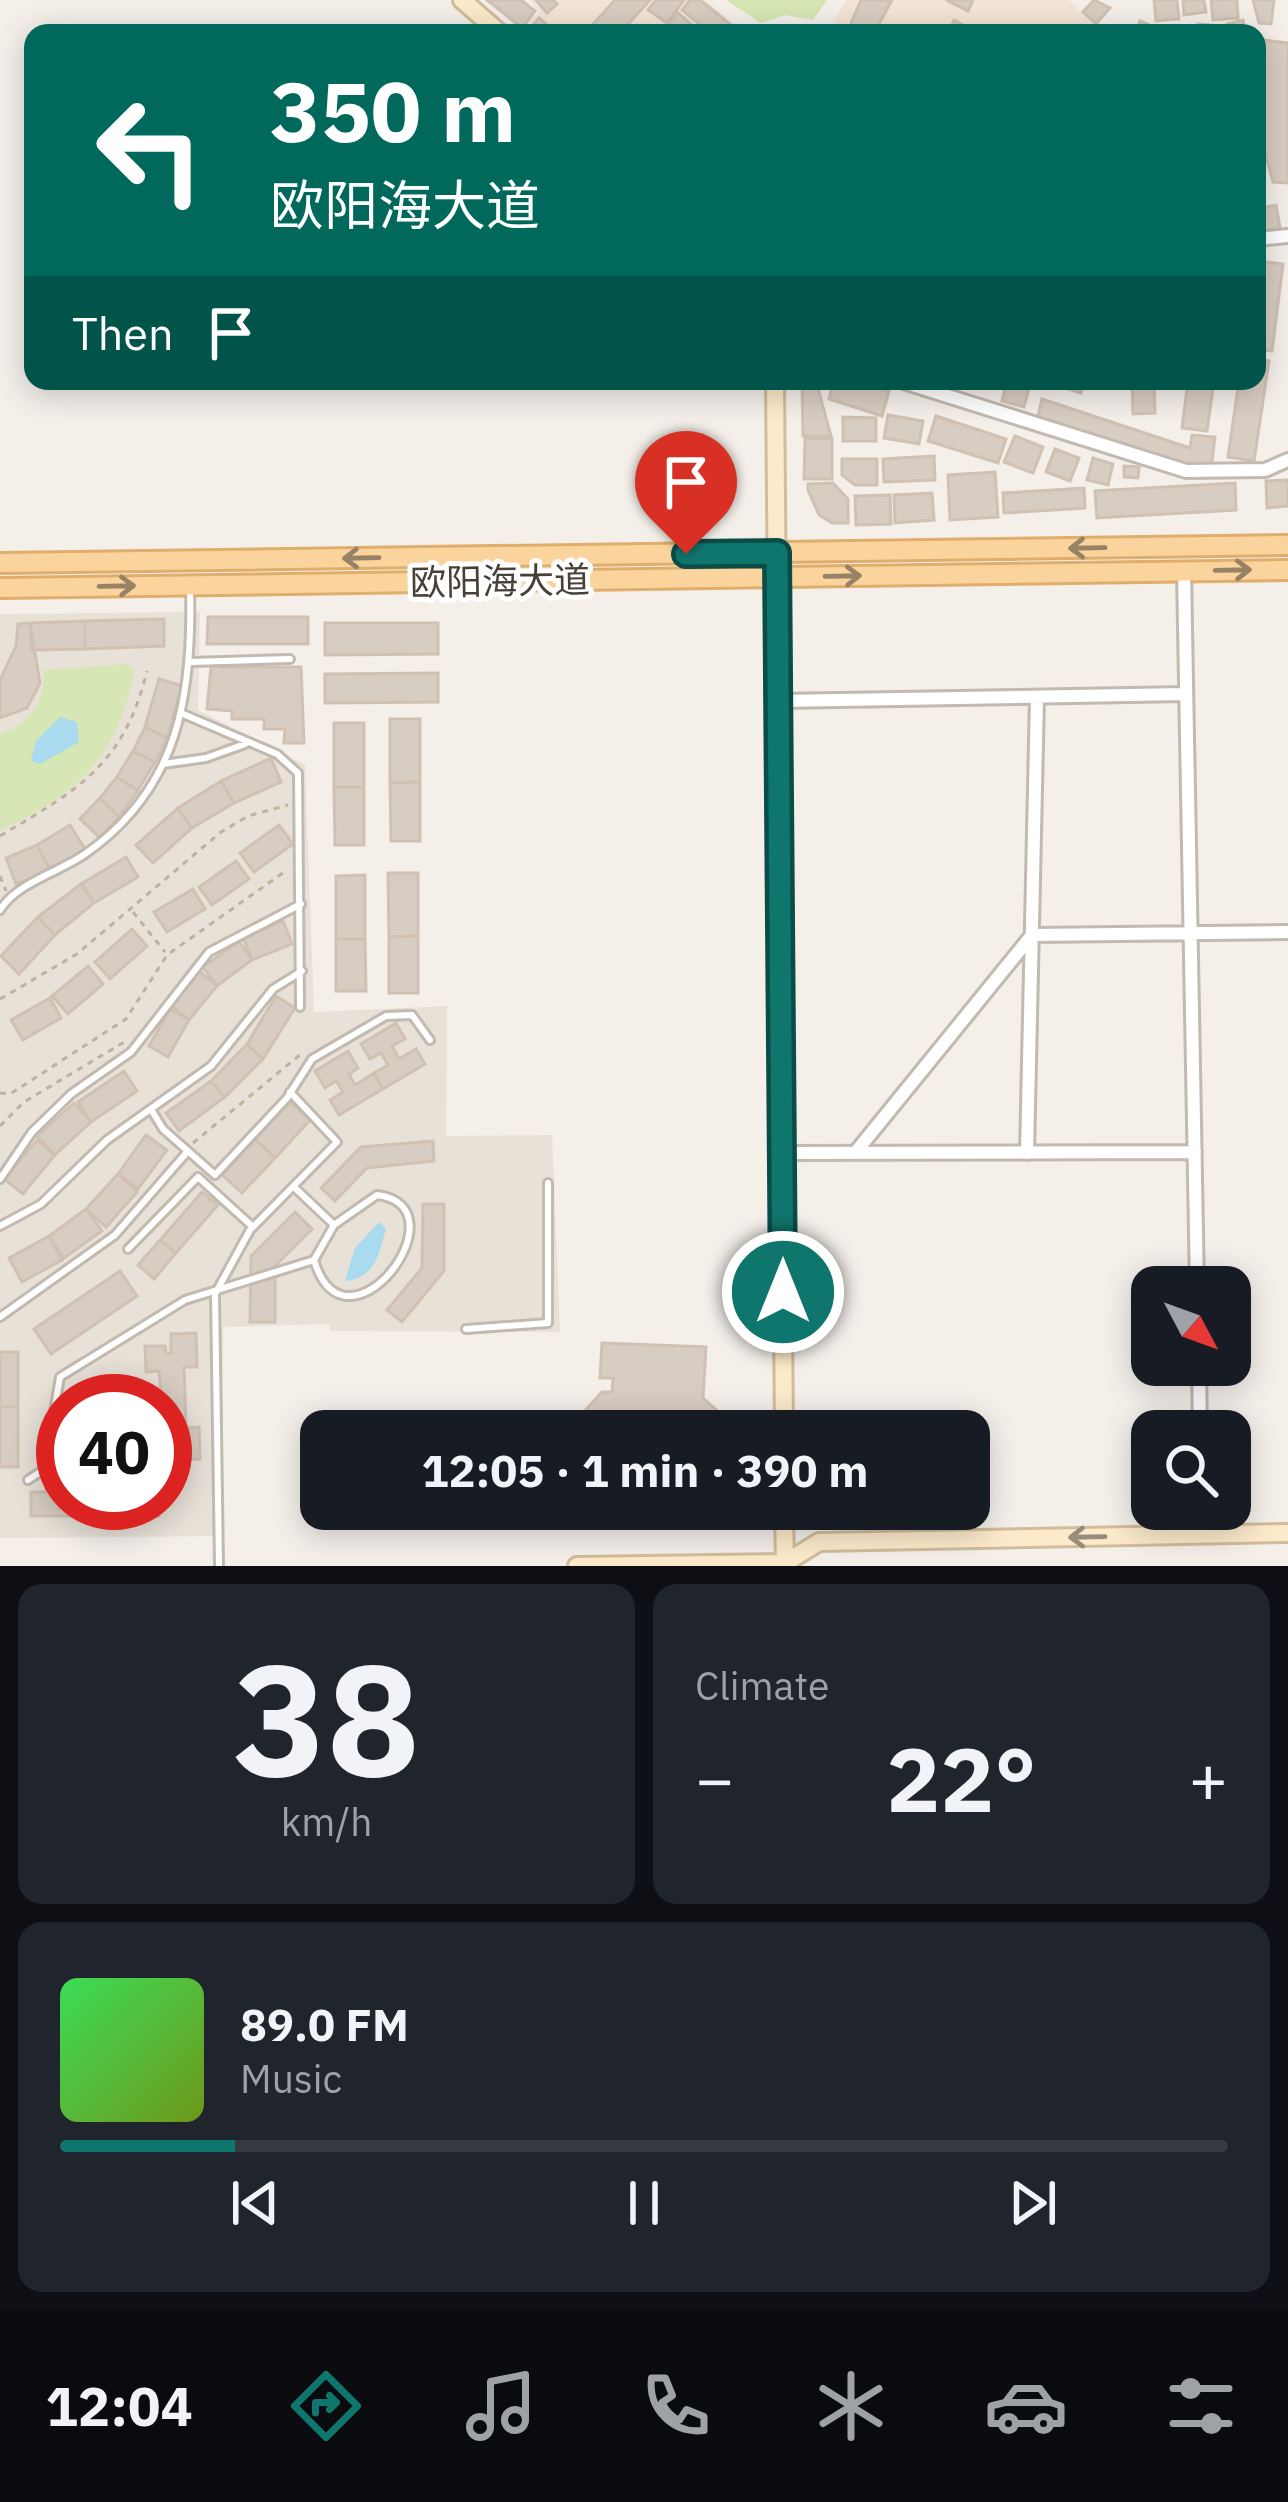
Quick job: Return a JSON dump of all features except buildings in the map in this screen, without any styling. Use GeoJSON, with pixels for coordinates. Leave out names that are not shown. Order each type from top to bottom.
{"type":"FeatureCollection","features":[{"type":"Feature","properties":{"kind":"main road","name":"欧阳海大道"},"geometry":{"type":"LineString","coordinates":[[0,563],[1288,545]]}},
{"type":"Feature","properties":{"kind":"main road","name":"欧阳海大道"},"geometry":{"type":"LineString","coordinates":[[0,588],[1288,570]]}},
{"type":"Feature","properties":{"kind":"street"},"geometry":{"type":"LineString","coordinates":[[462,0],[490,24]]}},
{"type":"Feature","properties":{"kind":"street"},"geometry":{"type":"LineString","coordinates":[[775,390],[784,1410]]}},
{"type":"Feature","properties":{"kind":"street"},"geometry":{"type":"LineString","coordinates":[[929,390],[1186,470],[1265,470],[1288,460]]}},
{"type":"Feature","properties":{"kind":"street"},"geometry":{"type":"LineString","coordinates":[[1184,571],[1197,1266]]}},
{"type":"Feature","properties":{"kind":"street"},"geometry":{"type":"LineString","coordinates":[[778,701],[1186,694]]}},
{"type":"Feature","properties":{"kind":"street"},"geometry":{"type":"LineString","coordinates":[[1028,1153],[1037,697]]}},
{"type":"Feature","properties":{"kind":"street"},"geometry":{"type":"LineString","coordinates":[[855,1153],[1032,935],[1288,932]]}},
{"type":"Feature","properties":{"kind":"street"},"geometry":{"type":"LineString","coordinates":[[782,1153],[1195,1152]]}},
{"type":"Feature","properties":{"kind":"street"},"geometry":{"type":"LineString","coordinates":[[785,1530],[787,1565]]}},
{"type":"Feature","properties":{"kind":"street"},"geometry":{"type":"LineString","coordinates":[[1202,1530],[1202,1535]]}},
{"type":"Feature","properties":{"kind":"street"},"geometry":{"type":"LineString","coordinates":[[577,1566],[787,1565],[819,1542],[1288,1533]]}},
{"type":"Feature","properties":{"kind":"lane"},"geometry":{"type":"LineString","coordinates":[[0,910],[9,897],[88,852],[148,791],[182,713],[190,662],[190,585]]}},
{"type":"Feature","properties":{"kind":"lane"},"geometry":{"type":"LineString","coordinates":[[190,662],[290,658]]}},
{"type":"Feature","properties":{"kind":"lane"},"geometry":{"type":"LineString","coordinates":[[182,713],[292,765],[298,773],[302,804],[300,1007]]}},
{"type":"Feature","properties":{"kind":"lane"},"geometry":{"type":"LineString","coordinates":[[163,764],[206,758],[244,744]]}},
{"type":"Feature","properties":{"kind":"lane"},"geometry":{"type":"LineString","coordinates":[[0,1179],[45,1119],[131,1052],[209,952],[301,904]]}},
{"type":"Feature","properties":{"kind":"lane"},"geometry":{"type":"LineString","coordinates":[[0,1226],[40,1204],[107,1140],[211,1066],[273,989],[302,971]]}},
{"type":"Feature","properties":{"kind":"lane"},"geometry":{"type":"LineString","coordinates":[[152,1111],[215,1175],[290,1092],[312,1059],[386,1016],[412,1015],[430,1040]]}},
{"type":"Feature","properties":{"kind":"lane"},"geometry":{"type":"LineString","coordinates":[[219,1566],[215,1294],[230,1258],[254,1227],[337,1142],[290,1092]]}},
{"type":"Feature","properties":{"kind":"lane"},"geometry":{"type":"LineString","coordinates":[[0,1317],[116,1235],[186,1149]]}},
{"type":"Feature","properties":{"kind":"lane"},"geometry":{"type":"LineString","coordinates":[[128,1249],[198,1177],[254,1227]]}},
{"type":"Feature","properties":{"kind":"lane"},"geometry":{"type":"LineString","coordinates":[[466,1329],[548,1323],[548,1183]]}},
{"type":"Feature","properties":{"kind":"lane"},"geometry":{"type":"LineString","coordinates":[[294,1187],[334,1225]]}},
{"type":"Feature","properties":{"kind":"lane"},"geometry":{"type":"LineString","coordinates":[[65,1374],[185,1300],[314,1260],[334,1225],[377,1195],[394,1197],[407,1208],[412,1230],[409,1246],[370,1289],[346,1298],[322,1284],[314,1260]]}},
{"type":"Feature","properties":{"kind":"lane"},"geometry":{"type":"LineString","coordinates":[[28,1480],[36,1475]]}},
{"type":"Feature","properties":{"kind":"path"},"geometry":{"type":"LineString","coordinates":[[0,836],[101,771],[125,740],[147,671]]}},
{"type":"Feature","properties":{"kind":"path"},"geometry":{"type":"LineString","coordinates":[[0,1000],[50,975],[221,832],[276,805],[302,804]]}},
{"type":"Feature","properties":{"kind":"path"},"geometry":{"type":"LineString","coordinates":[[0,1094],[10,1094],[126,1019],[167,955],[299,864]]}},
{"type":"Feature","properties":{"kind":"path"},"geometry":{"type":"LineString","coordinates":[[0,876],[9,897]]}},
{"type":"Feature","properties":{"kind":"path"},"geometry":{"type":"LineString","coordinates":[[132,910],[167,955]]}},
{"type":"Feature","properties":{"kind":"path"},"geometry":{"type":"LineString","coordinates":[[126,1019],[134,1023]]}},
{"type":"Feature","properties":{"kind":"path"},"geometry":{"type":"LineString","coordinates":[[112,1028],[126,1041]]}},
{"type":"Feature","properties":{"kind":"path"},"geometry":{"type":"LineString","coordinates":[[0,1126],[19,1108],[135,1036]]}},
{"type":"Feature","properties":{"kind":"path"},"geometry":{"type":"LineString","coordinates":[[186,1149],[208,1136],[291,1060],[303,1053],[312,1059]]}},
{"type":"Feature","properties":{"kind":"path"},"geometry":{"type":"LineString","coordinates":[[10,1094],[19,1108]]}},
{"type":"Feature","properties":{"kind":"shaded area"},"geometry":{"type":"Polygon","coordinates":[[[530,0],[705,0],[734,24],[529,24],[539,11],[530,0]]]}},
{"type":"Feature","properties":{"kind":"shaded area"},"geometry":{"type":"Polygon","coordinates":[[[846,0],[1069,0],[1092,24],[833,24],[846,0]]]}},
{"type":"Feature","properties":{"kind":"shaded area"},"geometry":{"type":"Polygon","coordinates":[[[200,612],[198,710],[305,765],[314,1012],[447,1006],[446,1136],[552,1135],[560,1332],[331,1331],[329,1324],[223,1327],[222,1536],[0,1538],[0,614],[200,612]]]}},
{"type":"Feature","properties":{"kind":"green space"},"geometry":{"type":"Polygon","coordinates":[[[726,0],[827,0],[813,20],[785,15],[761,23],[726,0]]]}},
{"type":"Feature","properties":{"kind":"green space"},"geometry":{"type":"Polygon","coordinates":[[[128,664],[134,673],[127,702],[117,728],[90,770],[52,802],[0,830],[0,734],[34,710],[44,670],[128,664]]]}},
{"type":"Feature","properties":{"kind":"water"},"geometry":{"type":"Polygon","coordinates":[[[60,717],[77,722],[79,742],[40,764],[31,761],[36,741],[60,717]]]}},
{"type":"Feature","properties":{"kind":"water"},"geometry":{"type":"Polygon","coordinates":[[[379,1222],[386,1229],[370,1270],[345,1281],[355,1248],[379,1222]]]}},
{"type":"Feature","properties":{"kind":"route"},"geometry":{"type":"LineString","coordinates":[[686,554],[777,553],[783,1292]]}}]}
